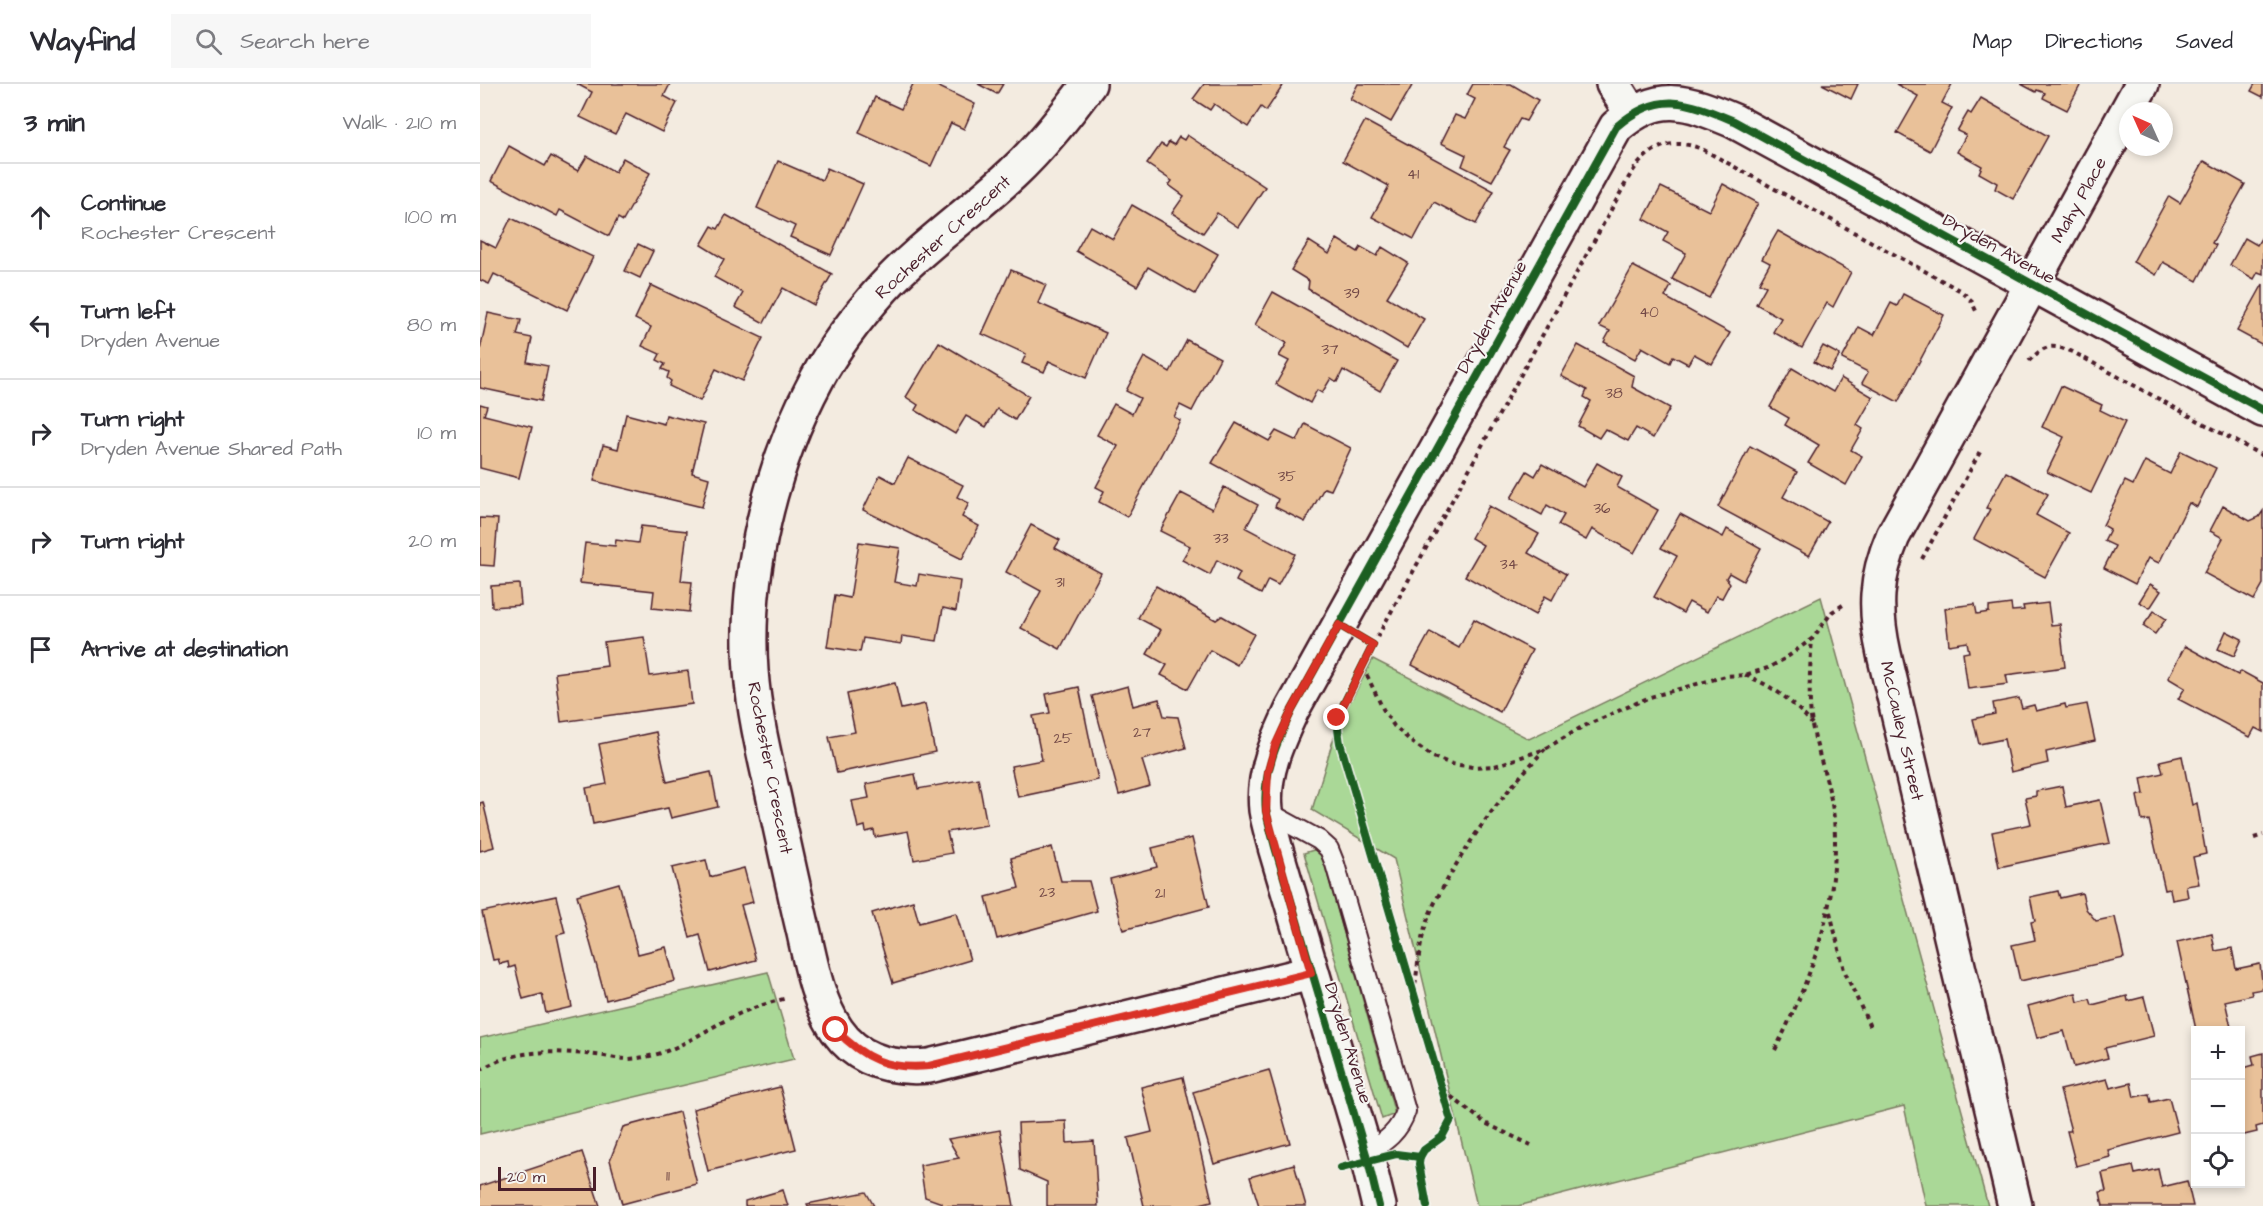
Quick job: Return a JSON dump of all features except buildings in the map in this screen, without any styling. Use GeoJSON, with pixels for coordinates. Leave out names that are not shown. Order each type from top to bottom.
{"type":"FeatureCollection","features":[{"type":"Feature","properties":{"kind":"street","name":"Rochester Crescent"},"geometry":{"type":"LineString","coordinates":[[1089,84],[1056,128],[1013,173],[916,256],[884,288],[850,329],[817,378],[782,458],[765,520],[754,576],[749,625],[751,672],[764,755],[817,990],[825,1012],[836,1030],[851,1045],[868,1057],[888,1065],[909,1068],[929,1066],[1311,973]]}},
{"type":"Feature","properties":{"kind":"street"},"geometry":{"type":"LineString","coordinates":[[1613,84],[1632,114]]}},
{"type":"Feature","properties":{"kind":"street","name":"Mahy Place"},"geometry":{"type":"LineString","coordinates":[[2032,284],[2142,84]]}},
{"type":"Feature","properties":{"kind":"street","name":"Dryden Avenue"},"geometry":{"type":"LineString","coordinates":[[1379,1206],[1366,1154],[1311,973],[1266,811],[1268,771],[1275,746],[1292,710],[1605,143],[1616,127],[1632,114],[1656,103],[1676,103],[1702,108],[1734,121],[2263,410]]}},
{"type":"Feature","properties":{"kind":"street","name":"McCauley Street"},"geometry":{"type":"LineString","coordinates":[[2015,1206],[1884,654],[1876,613],[1876,595],[1884,558],[1893,536],[2032,284]]}},
{"type":"Feature","properties":{"kind":"lane"},"geometry":{"type":"LineString","coordinates":[[1266,811],[1324,844],[1329,849],[1338,875],[1406,1111],[1402,1124],[1392,1136],[1366,1154]]}},
{"type":"Feature","properties":{"kind":"path"},"geometry":{"type":"LineString","coordinates":[[1358,677],[1633,171],[1653,150],[1663,146],[1684,144],[1702,149],[1961,291],[1971,300],[1985,327],[2033,357]]}},
{"type":"Feature","properties":{"kind":"path"},"geometry":{"type":"LineString","coordinates":[[2026,367],[2033,357],[2049,346],[2073,352],[2263,456]]}},
{"type":"Feature","properties":{"kind":"path"},"geometry":{"type":"LineString","coordinates":[[1917,569],[1984,445]]}},
{"type":"Feature","properties":{"kind":"path"},"geometry":{"type":"LineString","coordinates":[[1339,625],[1368,656],[1383,709],[1394,726],[1433,757],[1452,764],[1473,767],[1495,766],[1545,749],[1593,722],[1650,697],[1726,676],[1745,675],[1768,668],[1786,658],[1812,638],[1837,608],[1854,600],[1876,595]]}},
{"type":"Feature","properties":{"kind":"path"},"geometry":{"type":"LineString","coordinates":[[1775,1050],[1797,1008],[1810,975],[1829,909],[1835,844],[1834,817],[1812,725],[1810,682],[1812,638]]}},
{"type":"Feature","properties":{"kind":"path"},"geometry":{"type":"LineString","coordinates":[[1745,675],[1768,685],[1798,707],[1812,725]]}},
{"type":"Feature","properties":{"kind":"path"},"geometry":{"type":"LineString","coordinates":[[1414,993],[1421,944],[1428,916],[1445,884],[1485,818],[1545,749]]}},
{"type":"Feature","properties":{"kind":"path"},"geometry":{"type":"LineString","coordinates":[[2254,838],[2263,835]]}},
{"type":"Feature","properties":{"kind":"path"},"geometry":{"type":"LineString","coordinates":[[1829,909],[1844,970],[1870,1029]]}},
{"type":"Feature","properties":{"kind":"path"},"geometry":{"type":"LineString","coordinates":[[1408,971],[1418,1004]]}},
{"type":"Feature","properties":{"kind":"path"},"geometry":{"type":"LineString","coordinates":[[480,1070],[506,1058],[529,1053],[555,1051],[628,1059],[656,1054],[682,1046],[730,1017],[762,1005],[817,990]]}},
{"type":"Feature","properties":{"kind":"path"},"geometry":{"type":"LineString","coordinates":[[1441,1080],[1446,1101]]}},
{"type":"Feature","properties":{"kind":"path"},"geometry":{"type":"LineString","coordinates":[[1444,1091],[1485,1123],[1531,1145]]}},
{"type":"Feature","properties":{"kind":"green space"},"geometry":{"type":"Polygon","coordinates":[[[1821,597],[1988,1206],[1926,1206],[1904,1106],[1518,1206],[1477,1206],[1394,859],[1312,810],[1337,727],[1373,659],[1529,739],[1821,597]]]}},
{"type":"Feature","properties":{"kind":"green space"},"geometry":{"type":"Polygon","coordinates":[[[1320,848],[1395,1114],[1382,1119],[1304,853],[1320,848]]]}},
{"type":"Feature","properties":{"kind":"green space"},"geometry":{"type":"Polygon","coordinates":[[[768,972],[794,1059],[480,1134],[480,1038],[768,972]]]}},
{"type":"Feature","properties":{"kind":"cycle path"},"geometry":{"type":"LineString","coordinates":[[1379,1206],[1368,1161],[1275,847],[1266,810],[1266,784],[1276,746],[1292,710],[1616,127],[1631,115],[1646,108],[1673,103],[1701,108],[1734,121],[2263,410]]}},
{"type":"Feature","properties":{"kind":"cycle path"},"geometry":{"type":"LineString","coordinates":[[1339,625],[1373,645],[1339,713],[1340,743],[1451,1120],[1442,1137],[1424,1150],[1420,1157],[1419,1164],[1427,1206]]}},
{"type":"Feature","properties":{"kind":"cycle path"},"geometry":{"type":"LineString","coordinates":[[1341,1168],[1396,1154],[1420,1157]]}},
{"type":"Feature","properties":{"kind":"route"},"geometry":{"type":"LineString","coordinates":[[836,1030],[868,1057],[888,1065],[909,1068],[929,1066],[1311,973],[1275,847],[1266,811],[1266,794],[1268,771],[1275,746],[1292,710],[1339,625],[1373,645],[1337,718]]}}]}
